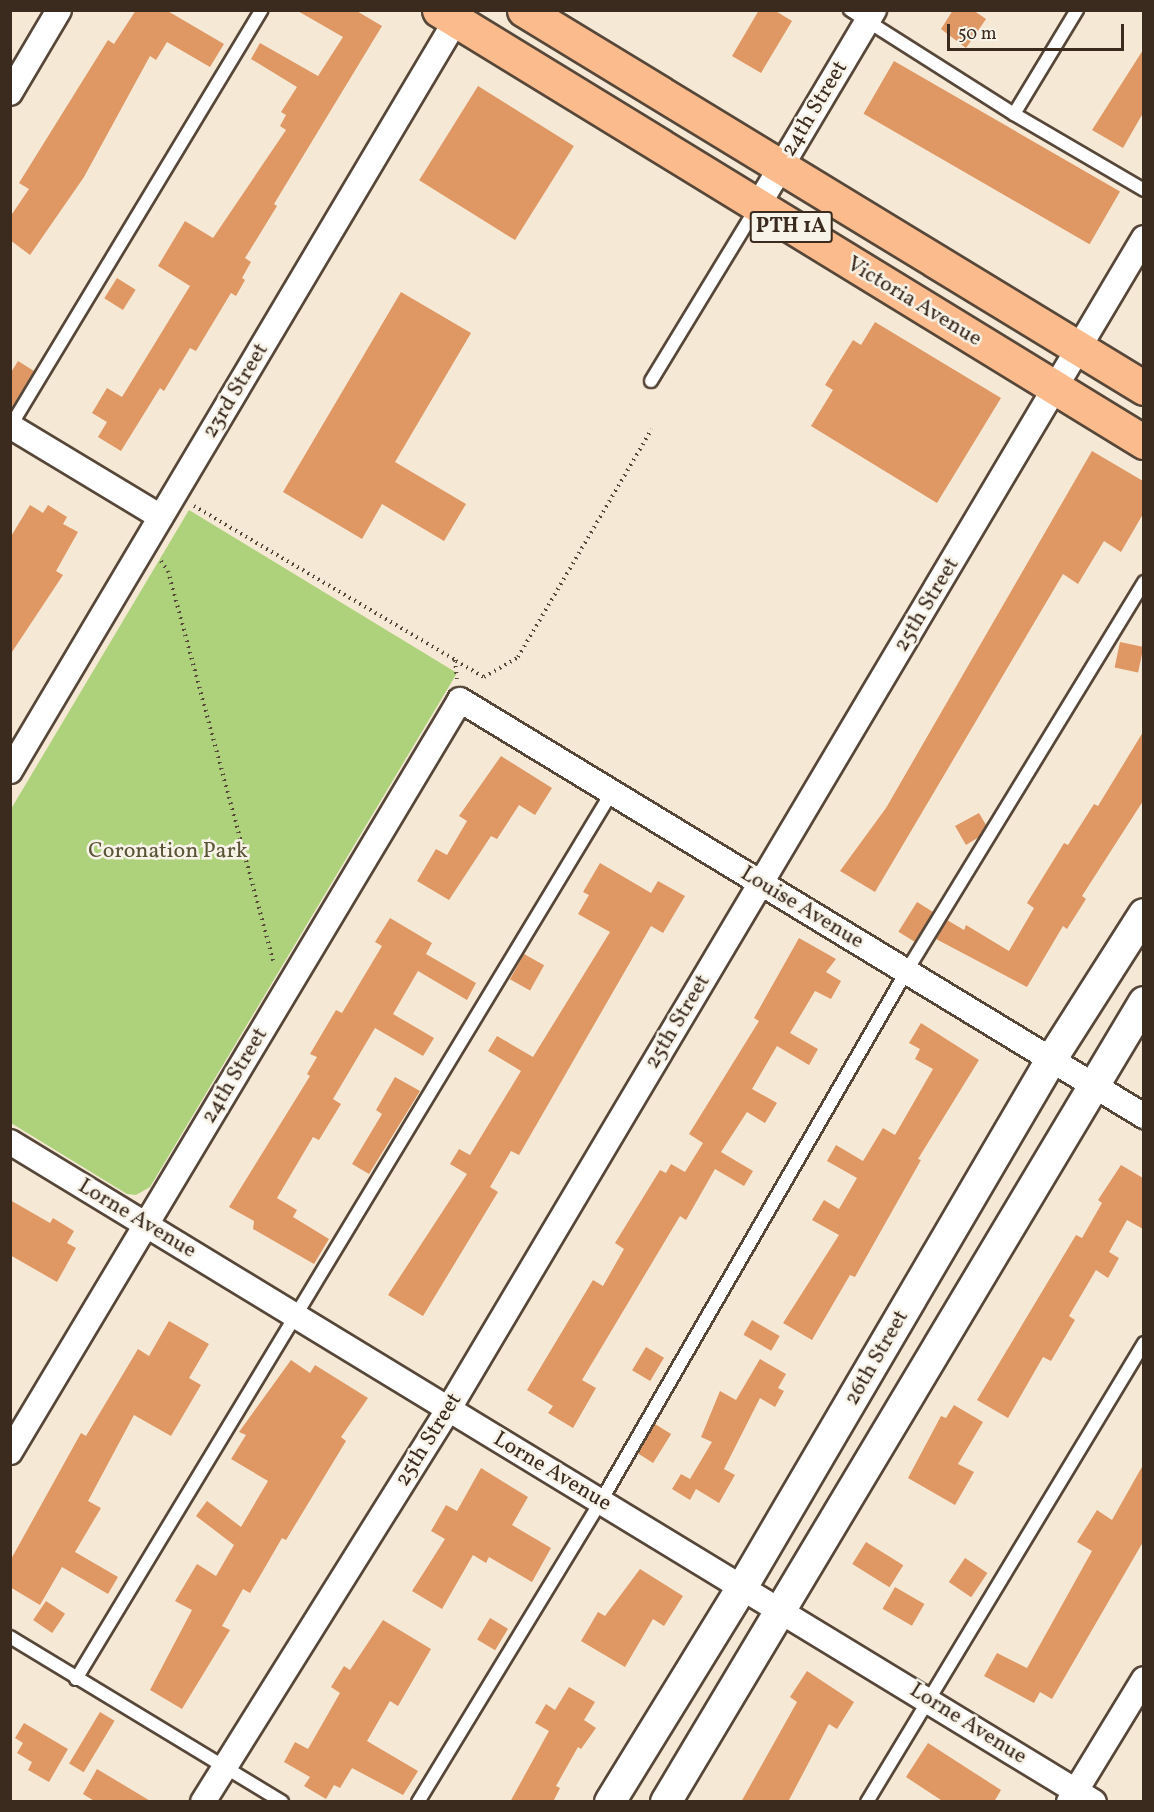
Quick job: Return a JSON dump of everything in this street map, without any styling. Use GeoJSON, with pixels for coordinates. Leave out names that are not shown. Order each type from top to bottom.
{"type":"FeatureCollection","features":[{"type":"Feature","properties":{"kind":"main road","name":"Victoria Avenue"},"geometry":{"type":"LineString","coordinates":[[524,10],[1143,388]]}},
{"type":"Feature","properties":{"kind":"main road","name":"Victoria Avenue"},"geometry":{"type":"LineString","coordinates":[[452,14],[757,207],[1143,442]]}},
{"type":"Feature","properties":{"kind":"street"},"geometry":{"type":"LineString","coordinates":[[10,93],[59,10]]}},
{"type":"Feature","properties":{"kind":"street","name":"23rd Street"},"geometry":{"type":"LineString","coordinates":[[10,771],[175,495],[452,14]]}},
{"type":"Feature","properties":{"kind":"street","name":"24th Street"},"geometry":{"type":"LineString","coordinates":[[757,207],[864,14]]}},
{"type":"Feature","properties":{"kind":"street","name":"25th Street"},"geometry":{"type":"LineString","coordinates":[[203,1802],[448,1410],[1057,388],[1143,238]]}},
{"type":"Feature","properties":{"kind":"street"},"geometry":{"type":"LineString","coordinates":[[11,427],[161,517]]}},
{"type":"Feature","properties":{"kind":"street","name":"24th Street"},"geometry":{"type":"LineString","coordinates":[[10,1452],[460,700]]}},
{"type":"Feature","properties":{"kind":"street","name":"Louise Avenue"},"geometry":{"type":"LineString","coordinates":[[460,700],[1143,1116]]}},
{"type":"Feature","properties":{"kind":"street","name":"26th Street"},"geometry":{"type":"LineString","coordinates":[[610,1802],[743,1587],[1051,1060],[1143,914]]}},
{"type":"Feature","properties":{"kind":"street","name":"26th Street"},"geometry":{"type":"LineString","coordinates":[[666,1802],[1143,1002]]}},
{"type":"Feature","properties":{"kind":"street","name":"Lorne Avenue"},"geometry":{"type":"LineString","coordinates":[[10,1142],[448,1410],[782,1610],[930,1701],[1080,1798]]}},
{"type":"Feature","properties":{"kind":"street"},"geometry":{"type":"LineString","coordinates":[[1080,1798],[1143,1679]]}},
{"type":"Feature","properties":{"kind":"lane"},"geometry":{"type":"LineString","coordinates":[[11,427],[262,10]]}},
{"type":"Feature","properties":{"kind":"lane"},"geometry":{"type":"LineString","coordinates":[[1014,114],[1077,10]]}},
{"type":"Feature","properties":{"kind":"lane"},"geometry":{"type":"LineString","coordinates":[[864,14],[1014,114],[1143,190]]}},
{"type":"Feature","properties":{"kind":"lane"},"geometry":{"type":"LineString","coordinates":[[651,381],[757,207]]}},
{"type":"Feature","properties":{"kind":"lane"},"geometry":{"type":"LineString","coordinates":[[418,1802],[601,1501],[906,972],[1143,582]]}},
{"type":"Feature","properties":{"kind":"lane"},"geometry":{"type":"LineString","coordinates":[[76,1679],[612,792]]}},
{"type":"Feature","properties":{"kind":"lane"},"geometry":{"type":"LineString","coordinates":[[867,1802],[930,1701],[1143,1343]]}},
{"type":"Feature","properties":{"kind":"lane"},"geometry":{"type":"LineString","coordinates":[[10,1637],[282,1802]]}},
{"type":"Feature","properties":{"kind":"path"},"geometry":{"type":"LineString","coordinates":[[175,495],[484,677],[518,657],[652,429]]}},
{"type":"Feature","properties":{"kind":"path"},"geometry":{"type":"LineString","coordinates":[[147,541],[168,571],[283,996]]}},
{"type":"Feature","properties":{"kind":"path"},"geometry":{"type":"LineString","coordinates":[[455,660],[460,700]]}},
{"type":"Feature","properties":{"kind":"green space","name":"Coronation Park"},"geometry":{"type":"Polygon","coordinates":[[[189,510],[457,673],[150,1187],[136,1195],[127,1194],[11,1123],[11,809],[189,510]]]}},
{"type":"Feature","properties":{"kind":"building"},"geometry":{"type":"Polygon","coordinates":[[[136,10],[166,10],[224,44],[210,67],[167,42],[156,60],[150,56],[84,177],[30,255],[10,240],[10,217],[29,189],[19,183],[108,40],[114,44],[136,10]]]}},
{"type":"Feature","properties":{"kind":"building"},"geometry":{"type":"Polygon","coordinates":[[[296,10],[355,10],[382,26],[274,204],[277,206],[245,258],[251,262],[236,296],[231,293],[196,351],[190,348],[164,391],[160,388],[121,451],[98,437],[107,422],[92,413],[107,388],[122,397],[190,286],[158,266],[185,221],[213,238],[286,130],[280,126],[286,115],[281,112],[297,87],[251,59],[260,43],[318,76],[343,37],[296,10]]]}},
{"type":"Feature","properties":{"kind":"building"},"geometry":{"type":"Polygon","coordinates":[[[759,10],[774,10],[792,21],[761,73],[732,56],[759,10]]]}},
{"type":"Feature","properties":{"kind":"building"},"geometry":{"type":"Polygon","coordinates":[[[953,10],[973,10],[986,19],[966,48],[941,29],[953,10]]]}},
{"type":"Feature","properties":{"kind":"building"},"geometry":{"type":"Polygon","coordinates":[[[1143,50],[1143,113],[1123,148],[1092,130],[1143,50]]]}},
{"type":"Feature","properties":{"kind":"building"},"geometry":{"type":"Polygon","coordinates":[[[894,61],[1120,191],[1090,244],[864,114],[894,61]]]}},
{"type":"Feature","properties":{"kind":"building"},"geometry":{"type":"Polygon","coordinates":[[[478,86],[574,146],[515,240],[419,180],[478,86]]]}},
{"type":"Feature","properties":{"kind":"building"},"geometry":{"type":"Polygon","coordinates":[[[117,278],[136,290],[123,310],[104,298],[117,278]]]}},
{"type":"Feature","properties":{"kind":"building"},"geometry":{"type":"Polygon","coordinates":[[[401,292],[471,333],[395,462],[466,504],[444,541],[382,504],[362,539],[283,492],[401,292]]]}},
{"type":"Feature","properties":{"kind":"building"},"geometry":{"type":"Polygon","coordinates":[[[875,322],[1001,398],[937,503],[811,426],[833,390],[825,385],[853,340],[861,345],[875,322]]]}},
{"type":"Feature","properties":{"kind":"building"},"geometry":{"type":"Polygon","coordinates":[[[18,361],[34,371],[10,410],[10,374],[18,361]]]}},
{"type":"Feature","properties":{"kind":"building"},"geometry":{"type":"Polygon","coordinates":[[[1092,451],[1143,481],[1143,514],[1121,552],[1104,541],[1078,584],[1063,574],[875,892],[840,871],[886,808],[1092,451]]]}},
{"type":"Feature","properties":{"kind":"building"},"geometry":{"type":"Polygon","coordinates":[[[30,505],[43,513],[48,505],[67,517],[63,524],[78,532],[56,571],[63,575],[10,655],[10,538],[30,505]]]}},
{"type":"Feature","properties":{"kind":"building"},"geometry":{"type":"Polygon","coordinates":[[[1120,642],[1143,647],[1138,672],[1115,667],[1120,642]]]}},
{"type":"Feature","properties":{"kind":"building"},"geometry":{"type":"Polygon","coordinates":[[[1143,732],[1143,801],[1082,896],[1086,899],[1067,929],[1063,926],[1027,987],[936,939],[947,920],[964,930],[966,925],[1009,951],[1034,908],[1027,903],[1064,843],[1068,845],[1094,804],[1098,806],[1143,732]]]}},
{"type":"Feature","properties":{"kind":"building"},"geometry":{"type":"Polygon","coordinates":[[[501,756],[552,788],[535,815],[519,805],[497,839],[491,836],[449,900],[417,881],[436,849],[447,855],[467,821],[459,816],[501,756]]]}},
{"type":"Feature","properties":{"kind":"building"},"geometry":{"type":"Polygon","coordinates":[[[979,813],[986,825],[979,837],[966,845],[955,826],[979,813]]]}},
{"type":"Feature","properties":{"kind":"building"},"geometry":{"type":"Polygon","coordinates":[[[600,863],[651,893],[658,881],[685,896],[663,933],[651,926],[519,1155],[511,1151],[490,1187],[498,1192],[423,1316],[388,1295],[467,1174],[450,1164],[459,1149],[470,1155],[521,1071],[488,1051],[497,1036],[533,1057],[610,932],[578,914],[589,895],[583,892],[600,863]]]}},
{"type":"Feature","properties":{"kind":"building"},"geometry":{"type":"Polygon","coordinates":[[[917,902],[933,912],[915,942],[898,932],[917,902]]]}},
{"type":"Feature","properties":{"kind":"building"},"geometry":{"type":"Polygon","coordinates":[[[390,918],[432,943],[426,954],[476,983],[467,1000],[418,971],[393,1014],[434,1038],[423,1056],[375,1028],[333,1099],[341,1104],[319,1140],[313,1137],[277,1198],[297,1210],[293,1217],[329,1239],[314,1264],[253,1229],[254,1221],[229,1207],[310,1076],[307,1074],[317,1057],[310,1054],[336,1010],[342,1013],[382,946],[375,942],[390,918]]]}},
{"type":"Feature","properties":{"kind":"building"},"geometry":{"type":"Polygon","coordinates":[[[799,938],[836,959],[826,972],[841,981],[831,999],[815,991],[790,1033],[818,1049],[809,1065],[777,1046],[752,1089],[777,1103],[765,1123],[747,1112],[721,1152],[753,1171],[744,1186],[715,1169],[686,1220],[680,1216],[582,1380],[596,1388],[573,1428],[548,1413],[553,1406],[527,1390],[593,1280],[603,1286],[624,1249],[615,1243],[660,1170],[666,1173],[671,1164],[685,1172],[703,1143],[689,1134],[759,1021],[754,1018],[799,938]]]}},
{"type":"Feature","properties":{"kind":"building"},"geometry":{"type":"Polygon","coordinates":[[[524,954],[544,965],[530,991],[510,979],[524,954]]]}},
{"type":"Feature","properties":{"kind":"building"},"geometry":{"type":"Polygon","coordinates":[[[921,1023],[979,1060],[918,1159],[921,1160],[855,1277],[850,1275],[812,1340],[783,1323],[839,1235],[812,1220],[824,1200],[839,1209],[857,1178],[827,1161],[836,1145],[863,1161],[883,1128],[895,1135],[933,1069],[915,1059],[920,1049],[909,1043],[921,1023]]]}},
{"type":"Feature","properties":{"kind":"building"},"geometry":{"type":"Polygon","coordinates":[[[395,1077],[420,1091],[369,1174],[352,1164],[382,1114],[376,1110],[395,1077]]]}},
{"type":"Feature","properties":{"kind":"building"},"geometry":{"type":"Polygon","coordinates":[[[1121,1165],[1143,1178],[1143,1229],[1127,1220],[1109,1252],[1119,1258],[1108,1278],[1096,1270],[1069,1316],[1075,1320],[1051,1361],[1043,1357],[1008,1418],[977,1400],[1076,1235],[1082,1238],[1102,1203],[1098,1200],[1121,1165]]]}},
{"type":"Feature","properties":{"kind":"building"},"geometry":{"type":"Polygon","coordinates":[[[10,1200],[50,1223],[53,1218],[74,1231],[67,1243],[76,1248],[57,1282],[10,1255],[10,1200]]]}},
{"type":"Feature","properties":{"kind":"building"},"geometry":{"type":"Polygon","coordinates":[[[752,1320],[780,1336],[771,1351],[744,1335],[752,1320]]]}},
{"type":"Feature","properties":{"kind":"building"},"geometry":{"type":"Polygon","coordinates":[[[169,1321],[209,1344],[189,1378],[201,1385],[171,1436],[134,1415],[88,1501],[101,1508],[75,1552],[118,1577],[108,1594],[62,1567],[40,1605],[10,1587],[10,1561],[81,1433],[86,1436],[138,1349],[149,1356],[169,1321]]]}},
{"type":"Feature","properties":{"kind":"building"},"geometry":{"type":"Polygon","coordinates":[[[646,1347],[664,1358],[650,1381],[632,1370],[646,1347]]]}},
{"type":"Feature","properties":{"kind":"building"},"geometry":{"type":"Polygon","coordinates":[[[760,1359],[786,1374],[778,1388],[784,1391],[775,1407],[760,1398],[724,1469],[735,1475],[719,1503],[696,1489],[690,1500],[672,1489],[681,1474],[690,1479],[712,1442],[701,1437],[720,1391],[736,1400],[760,1359]]]}},
{"type":"Feature","properties":{"kind":"building"},"geometry":{"type":"Polygon","coordinates":[[[291,1360],[310,1373],[315,1365],[368,1398],[341,1437],[346,1441],[286,1540],[282,1538],[250,1593],[243,1589],[222,1626],[230,1630],[182,1709],[150,1690],[192,1610],[175,1601],[197,1564],[216,1576],[234,1545],[196,1516],[207,1501],[241,1527],[268,1481],[231,1459],[246,1435],[239,1432],[291,1360]]]}},
{"type":"Feature","properties":{"kind":"building"},"geometry":{"type":"Polygon","coordinates":[[[954,1405],[983,1422],[958,1464],[974,1472],[955,1505],[908,1478],[941,1416],[946,1418],[954,1405]]]}},
{"type":"Feature","properties":{"kind":"building"},"geometry":{"type":"Polygon","coordinates":[[[655,1424],[671,1434],[653,1463],[637,1453],[655,1424]]]}},
{"type":"Feature","properties":{"kind":"building"},"geometry":{"type":"Polygon","coordinates":[[[1143,1465],[1143,1542],[1052,1699],[1040,1692],[1034,1703],[984,1676],[997,1653],[1027,1668],[1092,1551],[1077,1542],[1097,1510],[1112,1520],[1143,1465]]]}},
{"type":"Feature","properties":{"kind":"building"},"geometry":{"type":"Polygon","coordinates":[[[481,1468],[528,1497],[512,1525],[551,1548],[532,1582],[489,1557],[486,1563],[473,1555],[442,1609],[412,1591],[445,1539],[431,1531],[446,1505],[457,1511],[481,1468]]]}},
{"type":"Feature","properties":{"kind":"building"},"geometry":{"type":"Polygon","coordinates":[[[866,1542],[903,1565],[890,1587],[852,1564],[866,1542]]]}},
{"type":"Feature","properties":{"kind":"building"},"geometry":{"type":"Polygon","coordinates":[[[965,1558],[987,1573],[971,1597],[949,1582],[965,1558]]]}},
{"type":"Feature","properties":{"kind":"building"},"geometry":{"type":"Polygon","coordinates":[[[640,1569],[683,1596],[664,1626],[653,1619],[625,1667],[581,1641],[598,1612],[605,1616],[640,1569]]]}},
{"type":"Feature","properties":{"kind":"building"},"geometry":{"type":"Polygon","coordinates":[[[895,1587],[924,1604],[912,1626],[882,1609],[895,1587]]]}},
{"type":"Feature","properties":{"kind":"building"},"geometry":{"type":"Polygon","coordinates":[[[46,1601],[65,1614],[52,1633],[33,1620],[46,1601]]]}},
{"type":"Feature","properties":{"kind":"building"},"geometry":{"type":"Polygon","coordinates":[[[490,1618],[508,1629],[495,1650],[477,1639],[490,1618]]]}},
{"type":"Feature","properties":{"kind":"building"},"geometry":{"type":"Polygon","coordinates":[[[383,1620],[431,1649],[398,1706],[390,1701],[367,1741],[418,1771],[403,1795],[352,1768],[340,1788],[334,1785],[326,1799],[304,1786],[310,1777],[284,1762],[295,1742],[308,1749],[340,1693],[331,1687],[344,1666],[350,1670],[383,1620]]]}},
{"type":"Feature","properties":{"kind":"building"},"geometry":{"type":"Polygon","coordinates":[[[807,1671],[854,1702],[837,1729],[829,1724],[788,1802],[741,1802],[797,1702],[790,1697],[807,1671]]]}},
{"type":"Feature","properties":{"kind":"building"},"geometry":{"type":"Polygon","coordinates":[[[569,1687],[595,1702],[584,1720],[596,1728],[581,1749],[578,1747],[556,1786],[560,1788],[553,1802],[510,1802],[549,1731],[535,1723],[546,1704],[555,1710],[569,1687]]]}},
{"type":"Feature","properties":{"kind":"building"},"geometry":{"type":"Polygon","coordinates":[[[100,1712],[115,1721],[84,1772],[69,1763],[100,1712]]]}},
{"type":"Feature","properties":{"kind":"building"},"geometry":{"type":"Polygon","coordinates":[[[24,1723],[68,1749],[49,1782],[28,1770],[32,1762],[17,1753],[23,1743],[15,1738],[24,1723]]]}},
{"type":"Feature","properties":{"kind":"building"},"geometry":{"type":"Polygon","coordinates":[[[928,1743],[1001,1790],[994,1802],[944,1802],[906,1777],[928,1743]]]}},
{"type":"Feature","properties":{"kind":"building"},"geometry":{"type":"Polygon","coordinates":[[[97,1769],[152,1802],[96,1802],[83,1794],[97,1769]]]}}]}
